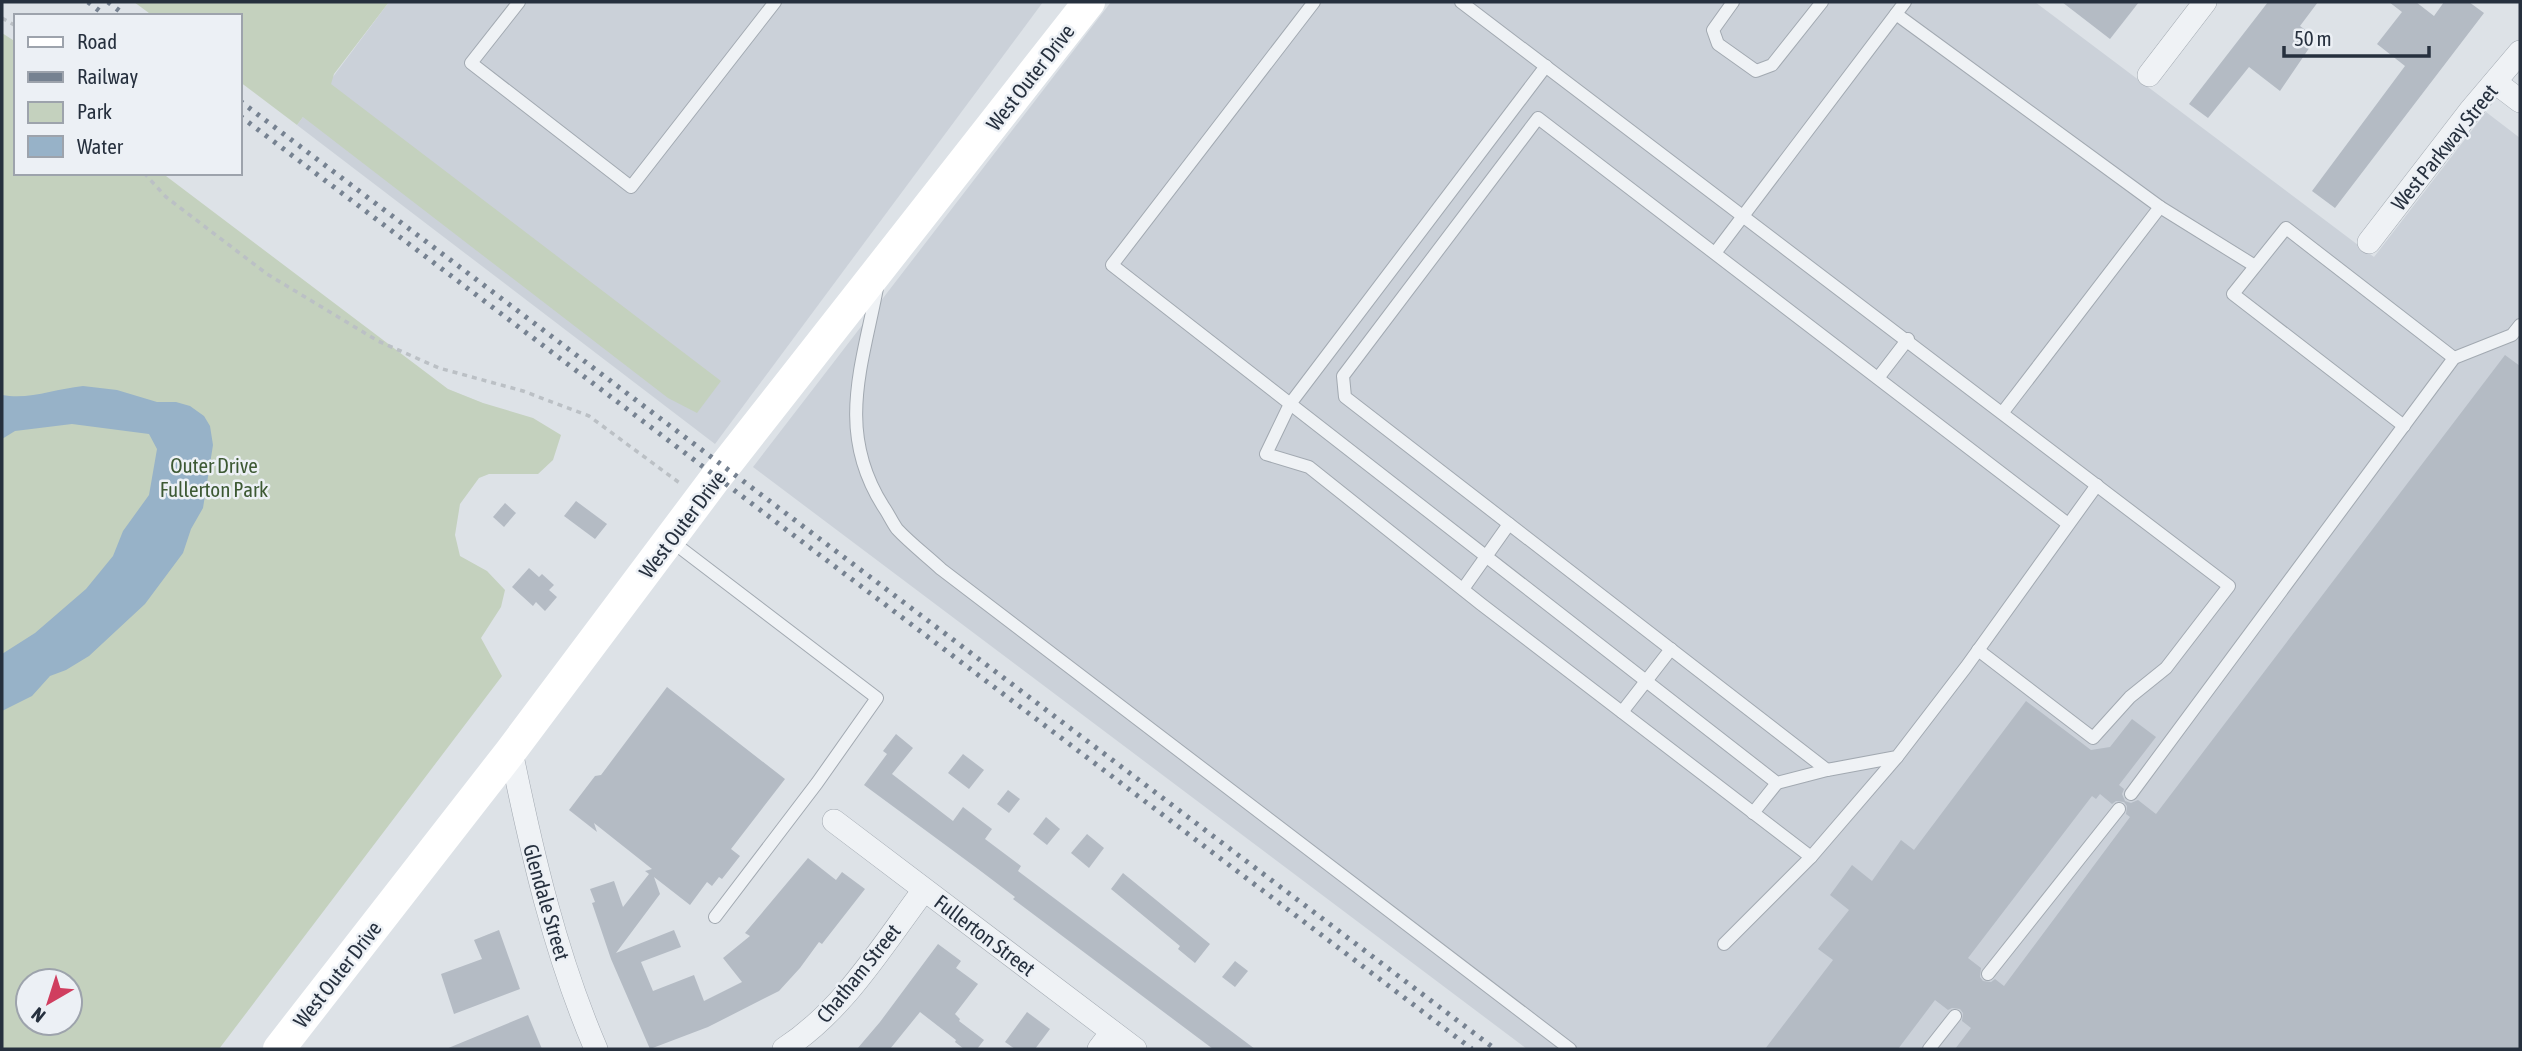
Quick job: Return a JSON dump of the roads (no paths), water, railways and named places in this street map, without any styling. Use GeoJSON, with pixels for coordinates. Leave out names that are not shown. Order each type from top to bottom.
{"type":"FeatureCollection","features":[{"type":"Feature","properties":{"kind":"main road","name":"West Outer Drive"},"geometry":{"type":"LineString","coordinates":[[279,1049],[511,751],[701,498],[1089,2]]}},
{"type":"Feature","properties":{"kind":"street"},"geometry":{"type":"LineString","coordinates":[[2149,75],[2204,2]]}},
{"type":"Feature","properties":{"kind":"street","name":"West Parkway Street"},"geometry":{"type":"LineString","coordinates":[[2369,242],[2520,52]]}},
{"type":"Feature","properties":{"kind":"street"},"geometry":{"type":"LineString","coordinates":[[2495,82],[2520,101]]}},
{"type":"Feature","properties":{"kind":"street","name":"Glendale Street"},"geometry":{"type":"LineString","coordinates":[[511,751],[534,862],[575,1001],[596,1049]]}},
{"type":"Feature","properties":{"kind":"street","name":"Fullerton Street"},"geometry":{"type":"LineString","coordinates":[[834,821],[924,890],[1106,1041],[1135,1049]]}},
{"type":"Feature","properties":{"kind":"street","name":"Chatham Street"},"geometry":{"type":"LineString","coordinates":[[784,1049],[823,1020],[844,998],[924,890]]}},
{"type":"Feature","properties":{"kind":"lane"},"geometry":{"type":"LineString","coordinates":[[519,2],[471,63],[631,187],[775,2]]}},
{"type":"Feature","properties":{"kind":"lane"},"geometry":{"type":"LineString","coordinates":[[1314,2],[1112,265],[1777,783]]}},
{"type":"Feature","properties":{"kind":"lane"},"geometry":{"type":"LineString","coordinates":[[1461,2],[2003,411],[2229,586],[2166,668],[2130,697],[2093,738],[1978,650]]}},
{"type":"Feature","properties":{"kind":"lane"},"geometry":{"type":"LineString","coordinates":[[1733,2],[1713,30],[1718,44],[1756,71],[1772,65],[1822,2]]}},
{"type":"Feature","properties":{"kind":"lane"},"geometry":{"type":"LineString","coordinates":[[1715,253],[1905,2]]}},
{"type":"Feature","properties":{"kind":"lane"},"geometry":{"type":"LineString","coordinates":[[1896,14],[2160,207],[2255,266]]}},
{"type":"Feature","properties":{"kind":"lane"},"geometry":{"type":"LineString","coordinates":[[1546,66],[1290,404],[1266,454],[1309,467],[1811,857]]}},
{"type":"Feature","properties":{"kind":"lane"},"geometry":{"type":"LineString","coordinates":[[1827,771],[1345,397],[1343,376],[1538,118],[2068,524]]}},
{"type":"Feature","properties":{"kind":"lane"},"geometry":{"type":"LineString","coordinates":[[2003,411],[2160,207]]}},
{"type":"Feature","properties":{"kind":"lane"},"geometry":{"type":"LineString","coordinates":[[2404,426],[2234,294],[2286,228],[2454,358]]}},
{"type":"Feature","properties":{"kind":"lane"},"geometry":{"type":"LineString","coordinates":[[882,266],[856,395],[855,423],[860,457],[876,494],[897,528],[941,569],[1570,1049]]}},
{"type":"Feature","properties":{"kind":"lane"},"geometry":{"type":"LineString","coordinates":[[2131,794],[2454,358],[2512,335],[2520,325]]}},
{"type":"Feature","properties":{"kind":"lane"},"geometry":{"type":"LineString","coordinates":[[1878,378],[1908,339]]}},
{"type":"Feature","properties":{"kind":"lane"},"geometry":{"type":"LineString","coordinates":[[1724,944],[1811,857],[1898,757],[2097,485]]}},
{"type":"Feature","properties":{"kind":"lane"},"geometry":{"type":"LineString","coordinates":[[1463,589],[1509,524]]}},
{"type":"Feature","properties":{"kind":"lane"},"geometry":{"type":"LineString","coordinates":[[670,540],[877,698],[817,783],[715,917]]}},
{"type":"Feature","properties":{"kind":"lane"},"geometry":{"type":"LineString","coordinates":[[1622,712],[1671,649]]}},
{"type":"Feature","properties":{"kind":"lane"},"geometry":{"type":"LineString","coordinates":[[1753,813],[1777,783],[1898,757]]}},
{"type":"Feature","properties":{"kind":"lane"},"geometry":{"type":"LineString","coordinates":[[1988,974],[2119,809]]}},
{"type":"Feature","properties":{"kind":"lane"},"geometry":{"type":"LineString","coordinates":[[1930,1049],[1955,1016]]}},
{"type":"Feature","properties":{"kind":"water"},"geometry":{"type":"Polygon","coordinates":[[[83,386],[117,390],[157,402],[176,402],[190,406],[204,416],[210,426],[213,445],[203,508],[191,529],[183,553],[145,604],[89,656],[50,676],[32,696],[2,711],[2,654],[35,633],[86,589],[113,556],[123,531],[149,495],[157,449],[149,434],[72,424],[15,431],[2,439],[2,395],[32,395],[83,386]]]}},
{"type":"Feature","properties":{"kind":"railway"},"geometry":{"type":"LineString","coordinates":[[88,2],[103,14]]}},
{"type":"Feature","properties":{"kind":"railway"},"geometry":{"type":"LineString","coordinates":[[108,2],[123,14]]}},
{"type":"Feature","properties":{"kind":"railway"},"geometry":{"type":"LineString","coordinates":[[242,103],[1495,1049]]}},
{"type":"Feature","properties":{"kind":"railway"},"geometry":{"type":"LineString","coordinates":[[242,118],[1472,1049]]}},
{"type":"Feature","properties":{"kind":"park label","name":"Outer Drive Fullerton Park"},"geometry":{"type":"Point","coordinates":[214,477]}}]}
